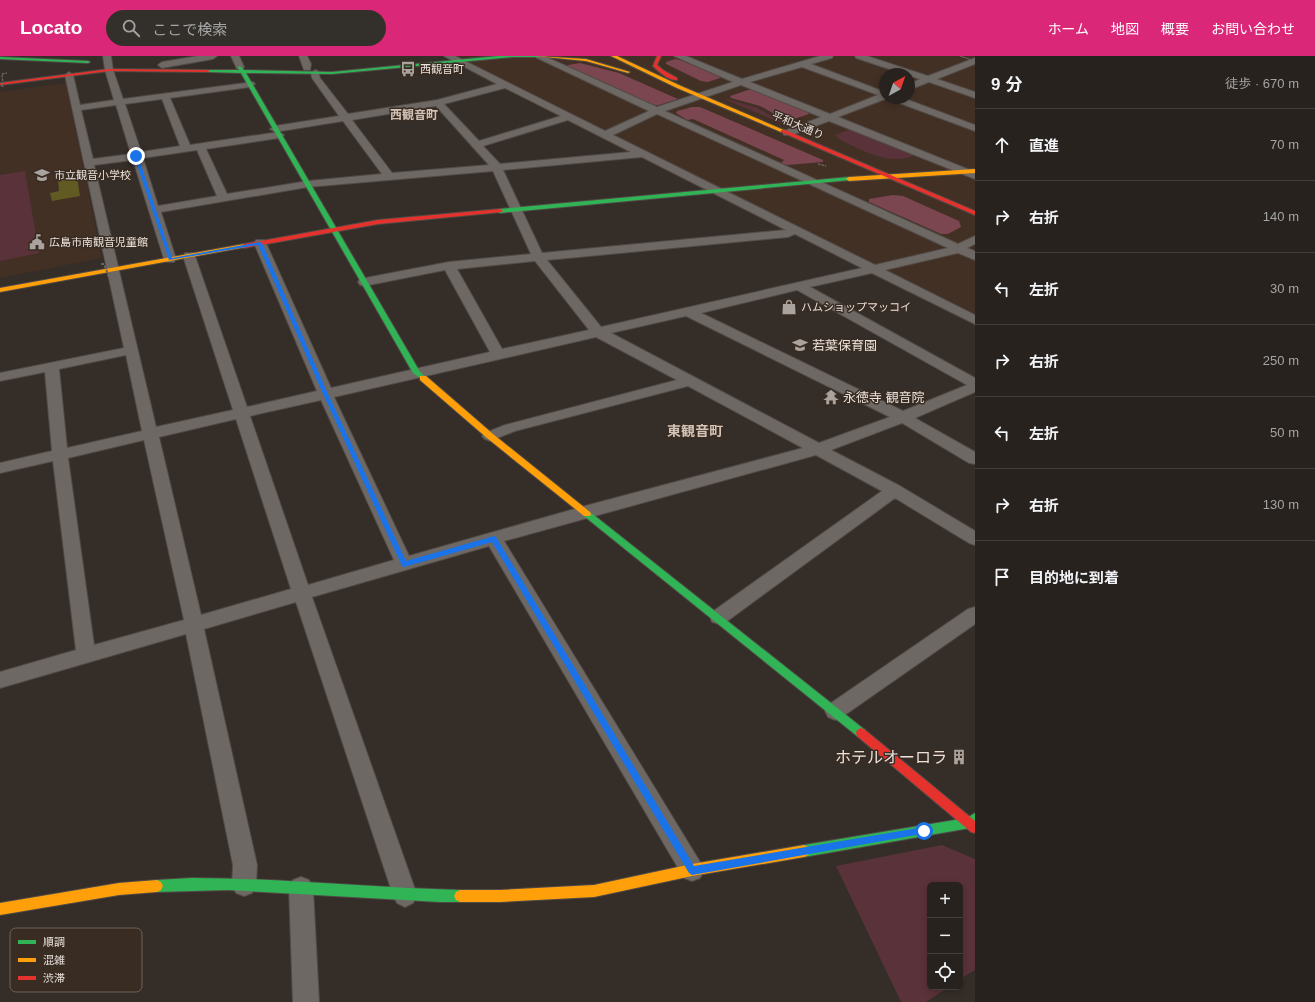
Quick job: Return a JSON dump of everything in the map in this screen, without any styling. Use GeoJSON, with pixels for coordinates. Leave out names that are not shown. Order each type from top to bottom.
{"type":"FeatureCollection","features":[{"type":"Feature","properties":{"kind":"street"},"geometry":{"type":"LineString","coordinates":[[162,65],[175,59],[213,56]]}},
{"type":"Feature","properties":{"kind":"street"},"geometry":{"type":"LineString","coordinates":[[235,56],[244,75],[417,373],[490,436],[718,617],[973,823]]}},
{"type":"Feature","properties":{"kind":"street"},"geometry":{"type":"LineString","coordinates":[[303,56],[316,78],[389,176]]}},
{"type":"Feature","properties":{"kind":"street"},"geometry":{"type":"LineString","coordinates":[[0,58],[28,58],[87,62],[244,75],[311,71],[372,70],[455,58],[537,56],[586,60],[660,78]]}},
{"type":"Feature","properties":{"kind":"street"},"geometry":{"type":"LineString","coordinates":[[537,56],[975,256]]}},
{"type":"Feature","properties":{"kind":"street","name":"平和大通り"},"geometry":{"type":"LineString","coordinates":[[613,56],[680,87],[975,214]]}},
{"type":"Feature","properties":{"kind":"street"},"geometry":{"type":"LineString","coordinates":[[659,56],[655,64],[661,71],[676,80],[680,87]]}},
{"type":"Feature","properties":{"kind":"street"},"geometry":{"type":"LineString","coordinates":[[678,56],[975,176]]}},
{"type":"Feature","properties":{"kind":"street"},"geometry":{"type":"LineString","coordinates":[[605,135],[658,110],[741,82],[830,56]]}},
{"type":"Feature","properties":{"kind":"street"},"geometry":{"type":"LineString","coordinates":[[859,56],[975,96]]}},
{"type":"Feature","properties":{"kind":"street"},"geometry":{"type":"LineString","coordinates":[[455,58],[568,117],[975,320]]}},
{"type":"Feature","properties":{"kind":"street"},"geometry":{"type":"LineString","coordinates":[[959,58],[974,60]]}},
{"type":"Feature","properties":{"kind":"street"},"geometry":{"type":"LineString","coordinates":[[915,85],[974,60]]}},
{"type":"Feature","properties":{"kind":"street"},"geometry":{"type":"LineString","coordinates":[[2,80],[109,64],[162,65],[244,75]]}},
{"type":"Feature","properties":{"kind":"street"},"geometry":{"type":"LineString","coordinates":[[2,80],[69,75],[109,64]]}},
{"type":"Feature","properties":{"kind":"street"},"geometry":{"type":"LineString","coordinates":[[109,64],[119,102],[170,259]]}},
{"type":"Feature","properties":{"kind":"street"},"geometry":{"type":"LineString","coordinates":[[803,64],[879,94]]}},
{"type":"Feature","properties":{"kind":"street"},"geometry":{"type":"LineString","coordinates":[[69,75],[88,163],[108,272],[132,350],[194,624],[245,865],[244,885]]}},
{"type":"Feature","properties":{"kind":"street"},"geometry":{"type":"LineString","coordinates":[[76,108],[165,96],[244,75]]}},
{"type":"Feature","properties":{"kind":"street"},"geometry":{"type":"LineString","coordinates":[[88,163],[200,146],[345,118],[438,103],[505,85]]}},
{"type":"Feature","properties":{"kind":"street"},"geometry":{"type":"LineString","coordinates":[[165,96],[186,148]]}},
{"type":"Feature","properties":{"kind":"street"},"geometry":{"type":"LineString","coordinates":[[788,133],[879,98]]}},
{"type":"Feature","properties":{"kind":"street"},"geometry":{"type":"LineString","coordinates":[[438,103],[497,167],[538,257],[598,332],[818,448],[894,490],[975,539]]}},
{"type":"Feature","properties":{"kind":"street"},"geometry":{"type":"LineString","coordinates":[[910,104],[975,128]]}},
{"type":"Feature","properties":{"kind":"street"},"geometry":{"type":"LineString","coordinates":[[477,145],[568,117]]}},
{"type":"Feature","properties":{"kind":"street"},"geometry":{"type":"LineString","coordinates":[[200,146],[223,198]]}},
{"type":"Feature","properties":{"kind":"street"},"geometry":{"type":"LineString","coordinates":[[153,210],[308,184],[642,154]]}},
{"type":"Feature","properties":{"kind":"street"},"geometry":{"type":"LineString","coordinates":[[0,290],[108,272],[170,259],[378,222],[715,190],[885,176],[975,171]]}},
{"type":"Feature","properties":{"kind":"street"},"geometry":{"type":"LineString","coordinates":[[364,282],[449,266],[788,233],[796,230]]}},
{"type":"Feature","properties":{"kind":"street"},"geometry":{"type":"LineString","coordinates":[[0,468],[875,270],[950,252],[975,240]]}},
{"type":"Feature","properties":{"kind":"street"},"geometry":{"type":"LineString","coordinates":[[260,243],[326,394],[404,564]]}},
{"type":"Feature","properties":{"kind":"street"},"geometry":{"type":"LineString","coordinates":[[189,256],[405,895]]}},
{"type":"Feature","properties":{"kind":"street"},"geometry":{"type":"LineString","coordinates":[[449,266],[498,355]]}},
{"type":"Feature","properties":{"kind":"street"},"geometry":{"type":"LineString","coordinates":[[800,287],[975,386]]}},
{"type":"Feature","properties":{"kind":"street"},"geometry":{"type":"LineString","coordinates":[[689,312],[903,417],[975,459]]}},
{"type":"Feature","properties":{"kind":"street"},"geometry":{"type":"LineString","coordinates":[[0,377],[132,350]]}},
{"type":"Feature","properties":{"kind":"street"},"geometry":{"type":"LineString","coordinates":[[52,367],[60,454],[86,655]]}},
{"type":"Feature","properties":{"kind":"street"},"geometry":{"type":"LineString","coordinates":[[490,436],[510,428],[691,381]]}},
{"type":"Feature","properties":{"kind":"street"},"geometry":{"type":"LineString","coordinates":[[0,680],[585,512],[818,448],[903,417],[975,386]]}},
{"type":"Feature","properties":{"kind":"street"},"geometry":{"type":"LineString","coordinates":[[718,617],[894,490]]}},
{"type":"Feature","properties":{"kind":"street"},"geometry":{"type":"LineString","coordinates":[[494,539],[692,870]]}},
{"type":"Feature","properties":{"kind":"street"},"geometry":{"type":"LineString","coordinates":[[835,711],[975,614]]}},
{"type":"Feature","properties":{"kind":"street"},"geometry":{"type":"LineString","coordinates":[[0,909],[119,889],[180,884],[244,885],[405,895],[500,896],[594,891],[692,870],[973,823]]}},
{"type":"Feature","properties":{"kind":"street"},"geometry":{"type":"LineString","coordinates":[[301,888],[306,1002]]}},
{"type":"Feature","properties":{"kind":"shaded area"},"geometry":{"type":"Polygon","coordinates":[[[449,56],[975,56],[975,319],[449,56]]]}},
{"type":"Feature","properties":{"kind":"shaded area"},"geometry":{"type":"Polygon","coordinates":[[[675,59],[721,76],[720,78],[708,82],[701,81],[666,64],[666,62],[675,59]]]}},
{"type":"Feature","properties":{"kind":"shaded area"},"geometry":{"type":"Polygon","coordinates":[[[580,63],[619,73],[678,99],[659,105],[653,105],[568,67],[568,65],[580,63]]]}},
{"type":"Feature","properties":{"kind":"shaded area","name":"市立観音小学校"},"geometry":{"type":"Polygon","coordinates":[[[66,83],[102,258],[0,278],[0,92],[66,83]]]}},
{"type":"Feature","properties":{"kind":"shaded area"},"geometry":{"type":"Polygon","coordinates":[[[748,90],[753,90],[808,112],[809,114],[788,120],[760,106],[731,98],[730,96],[748,90]]]}},
{"type":"Feature","properties":{"kind":"shaded area"},"geometry":{"type":"Polygon","coordinates":[[[727,99],[758,108],[773,117],[793,125],[786,125],[726,100],[727,99]]]}},
{"type":"Feature","properties":{"kind":"shaded area"},"geometry":{"type":"Polygon","coordinates":[[[692,107],[700,107],[823,160],[823,162],[787,165],[781,163],[784,160],[693,119],[687,120],[676,113],[677,111],[692,107]]]}},
{"type":"Feature","properties":{"kind":"shaded area"},"geometry":{"type":"Polygon","coordinates":[[[851,129],[914,155],[901,159],[881,157],[851,145],[835,135],[851,129]]]}},
{"type":"Feature","properties":{"kind":"shaded area"},"geometry":{"type":"Polygon","coordinates":[[[25,171],[39,253],[0,261],[0,175],[25,171]]]}},
{"type":"Feature","properties":{"kind":"shaded area"},"geometry":{"type":"Polygon","coordinates":[[[77,177],[80,196],[52,201],[50,193],[59,191],[58,180],[77,177]]]}},
{"type":"Feature","properties":{"kind":"shaded area"},"geometry":{"type":"Polygon","coordinates":[[[893,195],[903,196],[959,221],[961,227],[948,234],[941,234],[869,202],[869,199],[893,195]]]}},
{"type":"Feature","properties":{"kind":"shaded area"},"geometry":{"type":"Polygon","coordinates":[[[942,845],[975,859],[975,970],[963,977],[963,882],[927,882],[927,990],[944,990],[926,1002],[901,1002],[836,866],[942,845]]]}},
{"type":"Feature","properties":{"kind":"tram line"},"geometry":{"type":"LineString","coordinates":[[960,56],[975,61]]}},
{"type":"Feature","properties":{"kind":"traffic: fast"},"geometry":{"type":"LineString","coordinates":[[208,71],[332,73],[513,56],[538,56]]}},
{"type":"Feature","properties":{"kind":"traffic: fast"},"geometry":{"type":"LineString","coordinates":[[0,58],[88,62]]}},
{"type":"Feature","properties":{"kind":"traffic: fast"},"geometry":{"type":"LineString","coordinates":[[240,67],[417,373],[423,378]]}},
{"type":"Feature","properties":{"kind":"traffic: fast"},"geometry":{"type":"LineString","coordinates":[[500,211],[849,179]]}},
{"type":"Feature","properties":{"kind":"traffic: fast"},"geometry":{"type":"LineString","coordinates":[[587,514],[861,733]]}},
{"type":"Feature","properties":{"kind":"traffic: fast"},"geometry":{"type":"LineString","coordinates":[[804,851],[970,823],[975,818]]}},
{"type":"Feature","properties":{"kind":"traffic: fast"},"geometry":{"type":"LineString","coordinates":[[157,886],[228,884],[460,896]]}},
{"type":"Feature","properties":{"kind":"traffic: slow"},"geometry":{"type":"LineString","coordinates":[[537,56],[586,60],[628,72]]}},
{"type":"Feature","properties":{"kind":"traffic: slow"},"geometry":{"type":"LineString","coordinates":[[613,56],[679,87],[783,131]]}},
{"type":"Feature","properties":{"kind":"traffic: slow"},"geometry":{"type":"LineString","coordinates":[[849,179],[975,171]]}},
{"type":"Feature","properties":{"kind":"traffic: slow"},"geometry":{"type":"LineString","coordinates":[[0,290],[244,246]]}},
{"type":"Feature","properties":{"kind":"traffic: slow"},"geometry":{"type":"LineString","coordinates":[[423,378],[490,436],[587,514]]}},
{"type":"Feature","properties":{"kind":"traffic: slow"},"geometry":{"type":"LineString","coordinates":[[460,896],[500,896],[594,891],[692,870],[804,851]]}},
{"type":"Feature","properties":{"kind":"traffic: slow"},"geometry":{"type":"LineString","coordinates":[[0,909],[119,889],[157,886]]}},
{"type":"Feature","properties":{"kind":"traffic: jam"},"geometry":{"type":"LineString","coordinates":[[659,56],[655,65],[661,71],[675,79]]}},
{"type":"Feature","properties":{"kind":"traffic: jam"},"geometry":{"type":"LineString","coordinates":[[0,84],[109,70],[208,71]]}},
{"type":"Feature","properties":{"kind":"traffic: jam"},"geometry":{"type":"LineString","coordinates":[[783,131],[975,213]]}},
{"type":"Feature","properties":{"kind":"traffic: jam"},"geometry":{"type":"LineString","coordinates":[[244,246],[378,222],[500,211]]}},
{"type":"Feature","properties":{"kind":"traffic: jam"},"geometry":{"type":"LineString","coordinates":[[861,733],[975,828]]}},
{"type":"Feature","properties":{"kind":"place","name":"西観音町"},"geometry":{"type":"Point","coordinates":[408,69]}},
{"type":"Feature","properties":{"kind":"place","name":"市立観音小学校"},"geometry":{"type":"Point","coordinates":[42,175]}},
{"type":"Feature","properties":{"kind":"place","name":"広島市南観音児童館"},"geometry":{"type":"Point","coordinates":[37,242]}},
{"type":"Feature","properties":{"kind":"place","name":"ハムショップマッコイ"},"geometry":{"type":"Point","coordinates":[789,307]}},
{"type":"Feature","properties":{"kind":"place","name":"若葉保育園"},"geometry":{"type":"Point","coordinates":[800,345]}},
{"type":"Feature","properties":{"kind":"place","name":"永徳寺 観音院"},"geometry":{"type":"Point","coordinates":[831,397]}},
{"type":"Feature","properties":{"kind":"place","name":"ホテルオーロラ"},"geometry":{"type":"Point","coordinates":[959,757]}},
{"type":"Feature","properties":{"kind":"district","name":"西観音町"},"geometry":{"type":"Point","coordinates":[414,115]}},
{"type":"Feature","properties":{"kind":"district","name":"東観音町"},"geometry":{"type":"Point","coordinates":[695,431]}},
{"type":"Feature","properties":{"kind":"route"},"geometry":{"type":"LineString","coordinates":[[136,156],[170,259],[260,243],[326,394],[404,564],[494,539],[692,870],[924,831]]}}]}
